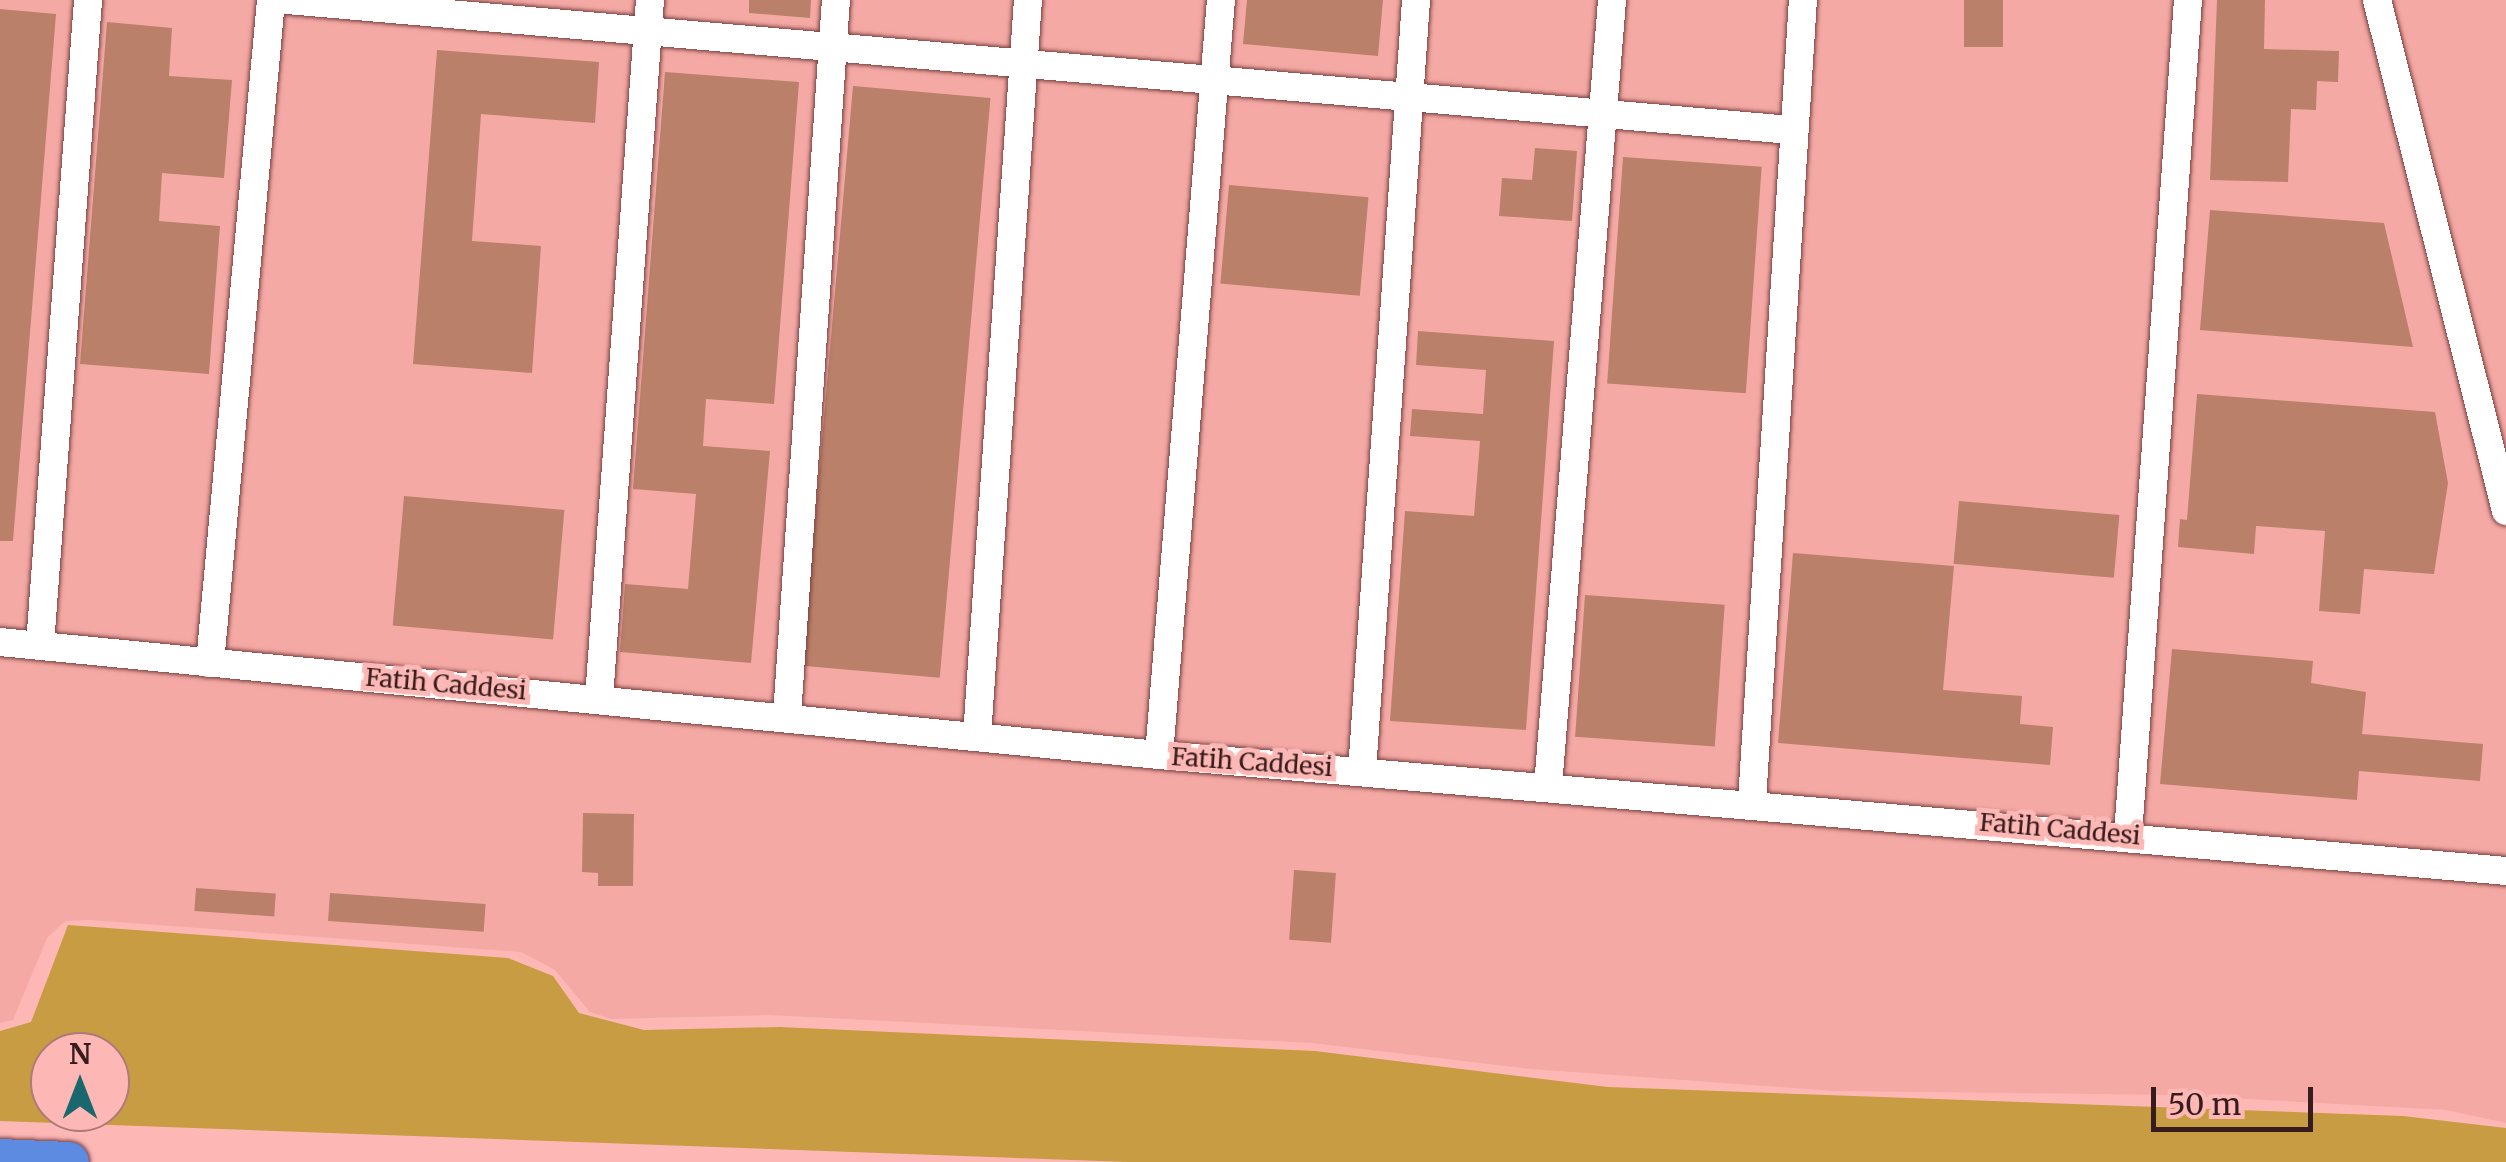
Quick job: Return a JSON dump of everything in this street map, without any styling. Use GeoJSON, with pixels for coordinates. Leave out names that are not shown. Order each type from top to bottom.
{"type":"FeatureCollection","features":[{"type":"Feature","properties":{"kind":"highway"},"geometry":{"type":"LineString","coordinates":[[0,1159],[69,1162]]}},
{"type":"Feature","properties":{"kind":"street"},"geometry":{"type":"LineString","coordinates":[[40,645],[88,0]]}},
{"type":"Feature","properties":{"kind":"street"},"geometry":{"type":"LineString","coordinates":[[210,663],[271,0]]}},
{"type":"Feature","properties":{"kind":"street"},"geometry":{"type":"LineString","coordinates":[[287,0],[453,8],[648,32],[1021,66],[1407,95],[1792,130]]}},
{"type":"Feature","properties":{"kind":"street"},"geometry":{"type":"LineString","coordinates":[[599,698],[650,0]]}},
{"type":"Feature","properties":{"kind":"street"},"geometry":{"type":"LineString","coordinates":[[788,716],[836,0]]}},
{"type":"Feature","properties":{"kind":"street"},"geometry":{"type":"LineString","coordinates":[[976,736],[1028,0]]}},
{"type":"Feature","properties":{"kind":"street"},"geometry":{"type":"LineString","coordinates":[[1159,755],[1221,0]]}},
{"type":"Feature","properties":{"kind":"street"},"geometry":{"type":"LineString","coordinates":[[1362,771],[1416,0]]}},
{"type":"Feature","properties":{"kind":"street"},"geometry":{"type":"LineString","coordinates":[[1548,786],[1612,0]]}},
{"type":"Feature","properties":{"kind":"street"},"geometry":{"type":"LineString","coordinates":[[1752,801],[1803,0]]}},
{"type":"Feature","properties":{"kind":"street"},"geometry":{"type":"LineString","coordinates":[[2128,835],[2188,0]]}},
{"type":"Feature","properties":{"kind":"street"},"geometry":{"type":"LineString","coordinates":[[2377,0],[2505,503]]}},
{"type":"Feature","properties":{"kind":"street","name":"Fatih Caddesi"},"geometry":{"type":"LineString","coordinates":[[0,642],[1159,755],[1752,801],[2506,871]]}},
{"type":"Feature","properties":{"kind":"shaded area"},"geometry":{"type":"Polygon","coordinates":[[[0,0],[2506,0],[2506,1123],[2446,1110],[2174,1095],[1835,1091],[1531,1069],[1312,1043],[769,1015],[612,1019],[590,1012],[555,970],[521,952],[90,920],[65,921],[47,938],[13,1020],[0,1023],[0,0]]]}},
{"type":"Feature","properties":{"kind":"shaded area"},"geometry":{"type":"Polygon","coordinates":[[[68,925],[508,958],[553,976],[579,1013],[644,1030],[780,1027],[1315,1051],[1608,1087],[2403,1116],[2506,1128],[2506,1162],[1129,1162],[130,1126],[130,1032],[30,1032],[30,1122],[0,1121],[0,1031],[31,1022],[68,925]]]}},
{"type":"Feature","properties":{"kind":"building"},"geometry":{"type":"Polygon","coordinates":[[[749,0],[811,0],[810,18],[749,13],[749,0]]]}},
{"type":"Feature","properties":{"kind":"building"},"geometry":{"type":"Polygon","coordinates":[[[1247,0],[1383,0],[1378,56],[1243,44],[1247,0]]]}},
{"type":"Feature","properties":{"kind":"building"},"geometry":{"type":"Polygon","coordinates":[[[1964,0],[2003,0],[2003,47],[1964,47],[1964,0]]]}},
{"type":"Feature","properties":{"kind":"building"},"geometry":{"type":"Polygon","coordinates":[[[2217,0],[2265,0],[2264,49],[2339,51],[2338,82],[2317,81],[2316,110],[2291,109],[2288,182],[2210,180],[2217,0]]]}},
{"type":"Feature","properties":{"kind":"building"},"geometry":{"type":"Polygon","coordinates":[[[0,9],[56,14],[13,541],[0,541],[0,9]]]}},
{"type":"Feature","properties":{"kind":"building"},"geometry":{"type":"Polygon","coordinates":[[[107,22],[172,28],[169,76],[232,80],[224,178],[162,173],[159,221],[220,226],[209,374],[80,364],[107,22]]]}},
{"type":"Feature","properties":{"kind":"building"},"geometry":{"type":"Polygon","coordinates":[[[437,50],[599,62],[595,123],[481,114],[472,241],[541,246],[532,373],[413,364],[437,50]]]}},
{"type":"Feature","properties":{"kind":"building"},"geometry":{"type":"Polygon","coordinates":[[[665,72],[799,82],[774,404],[706,399],[703,446],[770,451],[751,663],[620,652],[625,584],[688,589],[696,494],[633,489],[665,72]]]}},
{"type":"Feature","properties":{"kind":"building"},"geometry":{"type":"Polygon","coordinates":[[[853,86],[990,98],[940,678],[802,666],[853,86]]]}},
{"type":"Feature","properties":{"kind":"building"},"geometry":{"type":"Polygon","coordinates":[[[1535,148],[1577,151],[1572,221],[1499,216],[1502,178],[1532,180],[1535,148]]]}},
{"type":"Feature","properties":{"kind":"building"},"geometry":{"type":"Polygon","coordinates":[[[1623,157],[1762,167],[1746,393],[1607,383],[1623,157]]]}},
{"type":"Feature","properties":{"kind":"building"},"geometry":{"type":"Polygon","coordinates":[[[1229,185],[1368,197],[1360,296],[1220,284],[1229,185]]]}},
{"type":"Feature","properties":{"kind":"building"},"geometry":{"type":"Polygon","coordinates":[[[2210,210],[2384,223],[2413,347],[2200,330],[2210,210]]]}},
{"type":"Feature","properties":{"kind":"building"},"geometry":{"type":"Polygon","coordinates":[[[1418,331],[1554,341],[1526,730],[1390,721],[1405,511],[1474,516],[1480,441],[1410,436],[1412,409],[1483,414],[1486,370],[1416,365],[1418,331]]]}},
{"type":"Feature","properties":{"kind":"building"},"geometry":{"type":"Polygon","coordinates":[[[2197,394],[2435,412],[2448,483],[2434,574],[2364,569],[2360,614],[2319,611],[2325,531],[2256,526],[2254,554],[2178,547],[2180,519],[2187,520],[2197,394]]]}},
{"type":"Feature","properties":{"kind":"building"},"geometry":{"type":"Polygon","coordinates":[[[404,496],[564,510],[553,640],[393,626],[404,496]]]}},
{"type":"Feature","properties":{"kind":"building"},"geometry":{"type":"Polygon","coordinates":[[[1959,501],[2119,515],[2114,578],[1954,564],[1959,501]]]}},
{"type":"Feature","properties":{"kind":"building"},"geometry":{"type":"Polygon","coordinates":[[[1793,553],[1954,566],[1943,690],[2022,696],[2020,724],[2053,727],[2050,765],[1778,743],[1793,553]]]}},
{"type":"Feature","properties":{"kind":"building"},"geometry":{"type":"Polygon","coordinates":[[[1585,595],[1725,605],[1715,746],[1575,737],[1585,595]]]}},
{"type":"Feature","properties":{"kind":"building"},"geometry":{"type":"Polygon","coordinates":[[[2172,649],[2313,661],[2311,683],[2366,692],[2362,734],[2483,744],[2480,781],[2359,771],[2357,800],[2160,784],[2172,649]]]}},
{"type":"Feature","properties":{"kind":"building"},"geometry":{"type":"Polygon","coordinates":[[[583,813],[634,814],[633,886],[598,886],[598,873],[582,872],[583,813]]]}},
{"type":"Feature","properties":{"kind":"building"},"geometry":{"type":"Polygon","coordinates":[[[1294,870],[1336,873],[1331,943],[1289,940],[1294,870]]]}},
{"type":"Feature","properties":{"kind":"building"},"geometry":{"type":"Polygon","coordinates":[[[196,888],[276,894],[274,917],[194,911],[196,888]]]}},
{"type":"Feature","properties":{"kind":"building"},"geometry":{"type":"Polygon","coordinates":[[[330,893],[486,904],[484,932],[328,921],[330,893]]]}}]}
